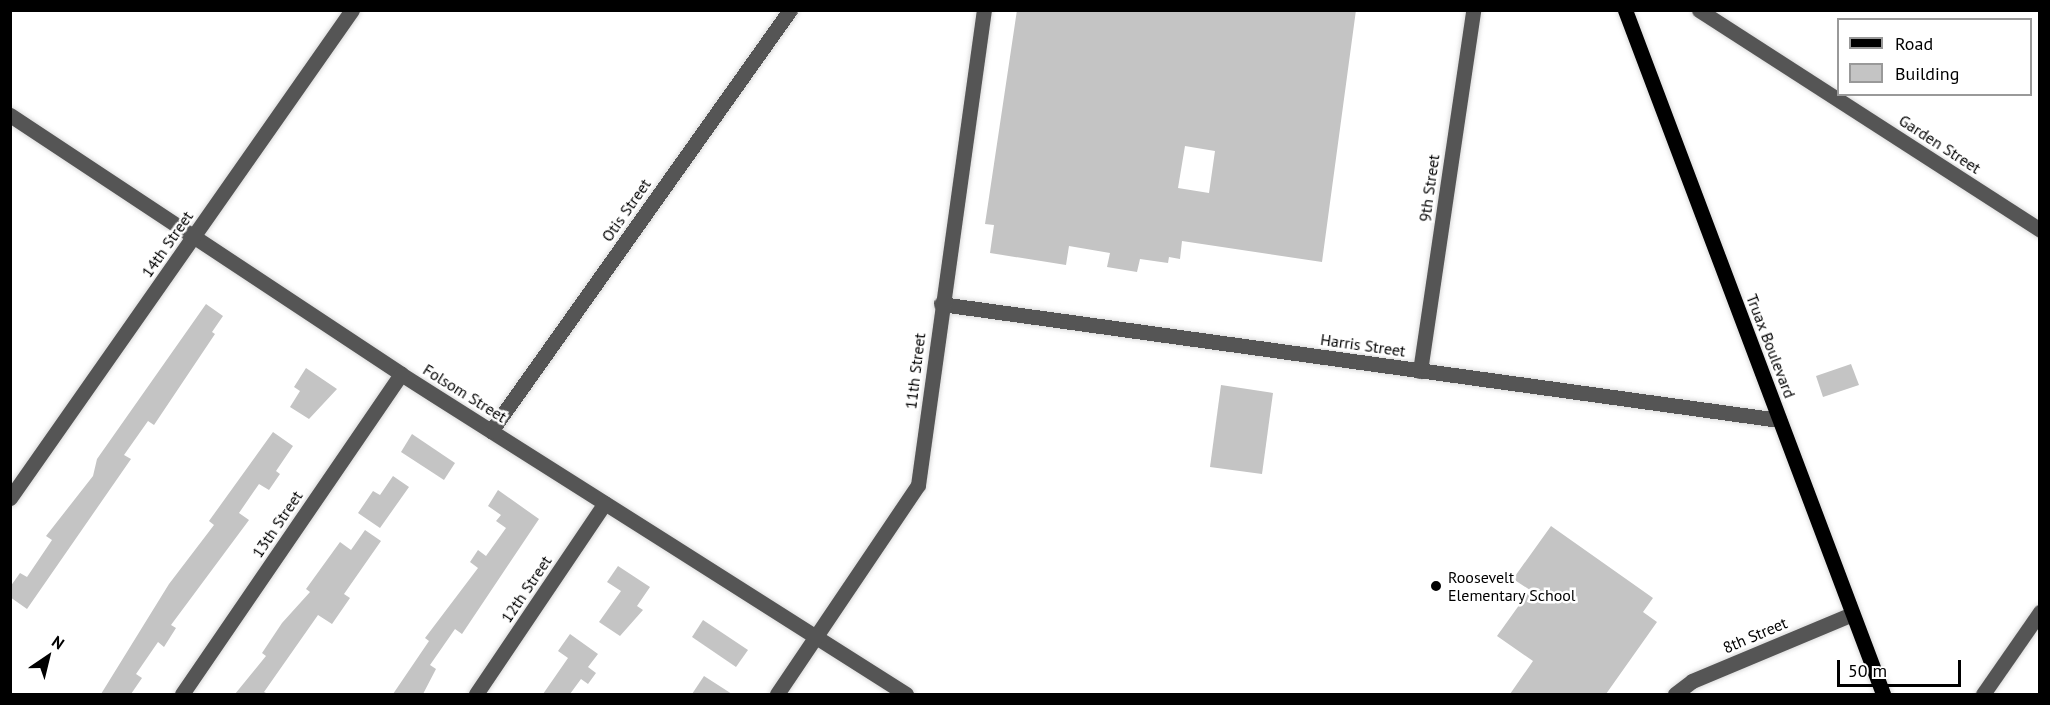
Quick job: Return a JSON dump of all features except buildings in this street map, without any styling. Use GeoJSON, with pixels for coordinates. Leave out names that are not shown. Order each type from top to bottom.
{"type":"FeatureCollection","features":[{"type":"Feature","properties":{"kind":"main road","name":"Truax Boulevard"},"geometry":{"type":"LineString","coordinates":[[1630,12],[1779,420],[1883,694]]}},
{"type":"Feature","properties":{"kind":"street","name":"14th Street"},"geometry":{"type":"LineString","coordinates":[[10,498],[352,10]]}},
{"type":"Feature","properties":{"kind":"street","name":"Otis Street"},"geometry":{"type":"LineString","coordinates":[[491,430],[790,10]]}},
{"type":"Feature","properties":{"kind":"street","name":"11th Street"},"geometry":{"type":"LineString","coordinates":[[777,694],[918,485],[941,304],[984,10]]}},
{"type":"Feature","properties":{"kind":"street","name":"9th Street"},"geometry":{"type":"LineString","coordinates":[[1420,371],[1473,10]]}},
{"type":"Feature","properties":{"kind":"street","name":"Garden Street"},"geometry":{"type":"LineString","coordinates":[[1700,10],[2040,230]]}},
{"type":"Feature","properties":{"kind":"street","name":"Folsom Street"},"geometry":{"type":"LineString","coordinates":[[10,114],[193,239],[401,374],[906,694]]}},
{"type":"Feature","properties":{"kind":"street","name":"Harris Street"},"geometry":{"type":"LineString","coordinates":[[941,304],[1779,420]]}},
{"type":"Feature","properties":{"kind":"street","name":"13th Street"},"geometry":{"type":"LineString","coordinates":[[182,694],[401,374]]}},
{"type":"Feature","properties":{"kind":"street","name":"12th Street"},"geometry":{"type":"LineString","coordinates":[[476,694],[605,503]]}},
{"type":"Feature","properties":{"kind":"street"},"geometry":{"type":"LineString","coordinates":[[1991,692],[2040,612]]}},
{"type":"Feature","properties":{"kind":"street","name":"8th Street"},"geometry":{"type":"LineString","coordinates":[[1676,694],[1692,681],[1852,615]]}},
{"type":"Feature","properties":{"kind":"place","name":"Roosevelt Elementary School"},"geometry":{"type":"Point","coordinates":[1436,586]}}]}
